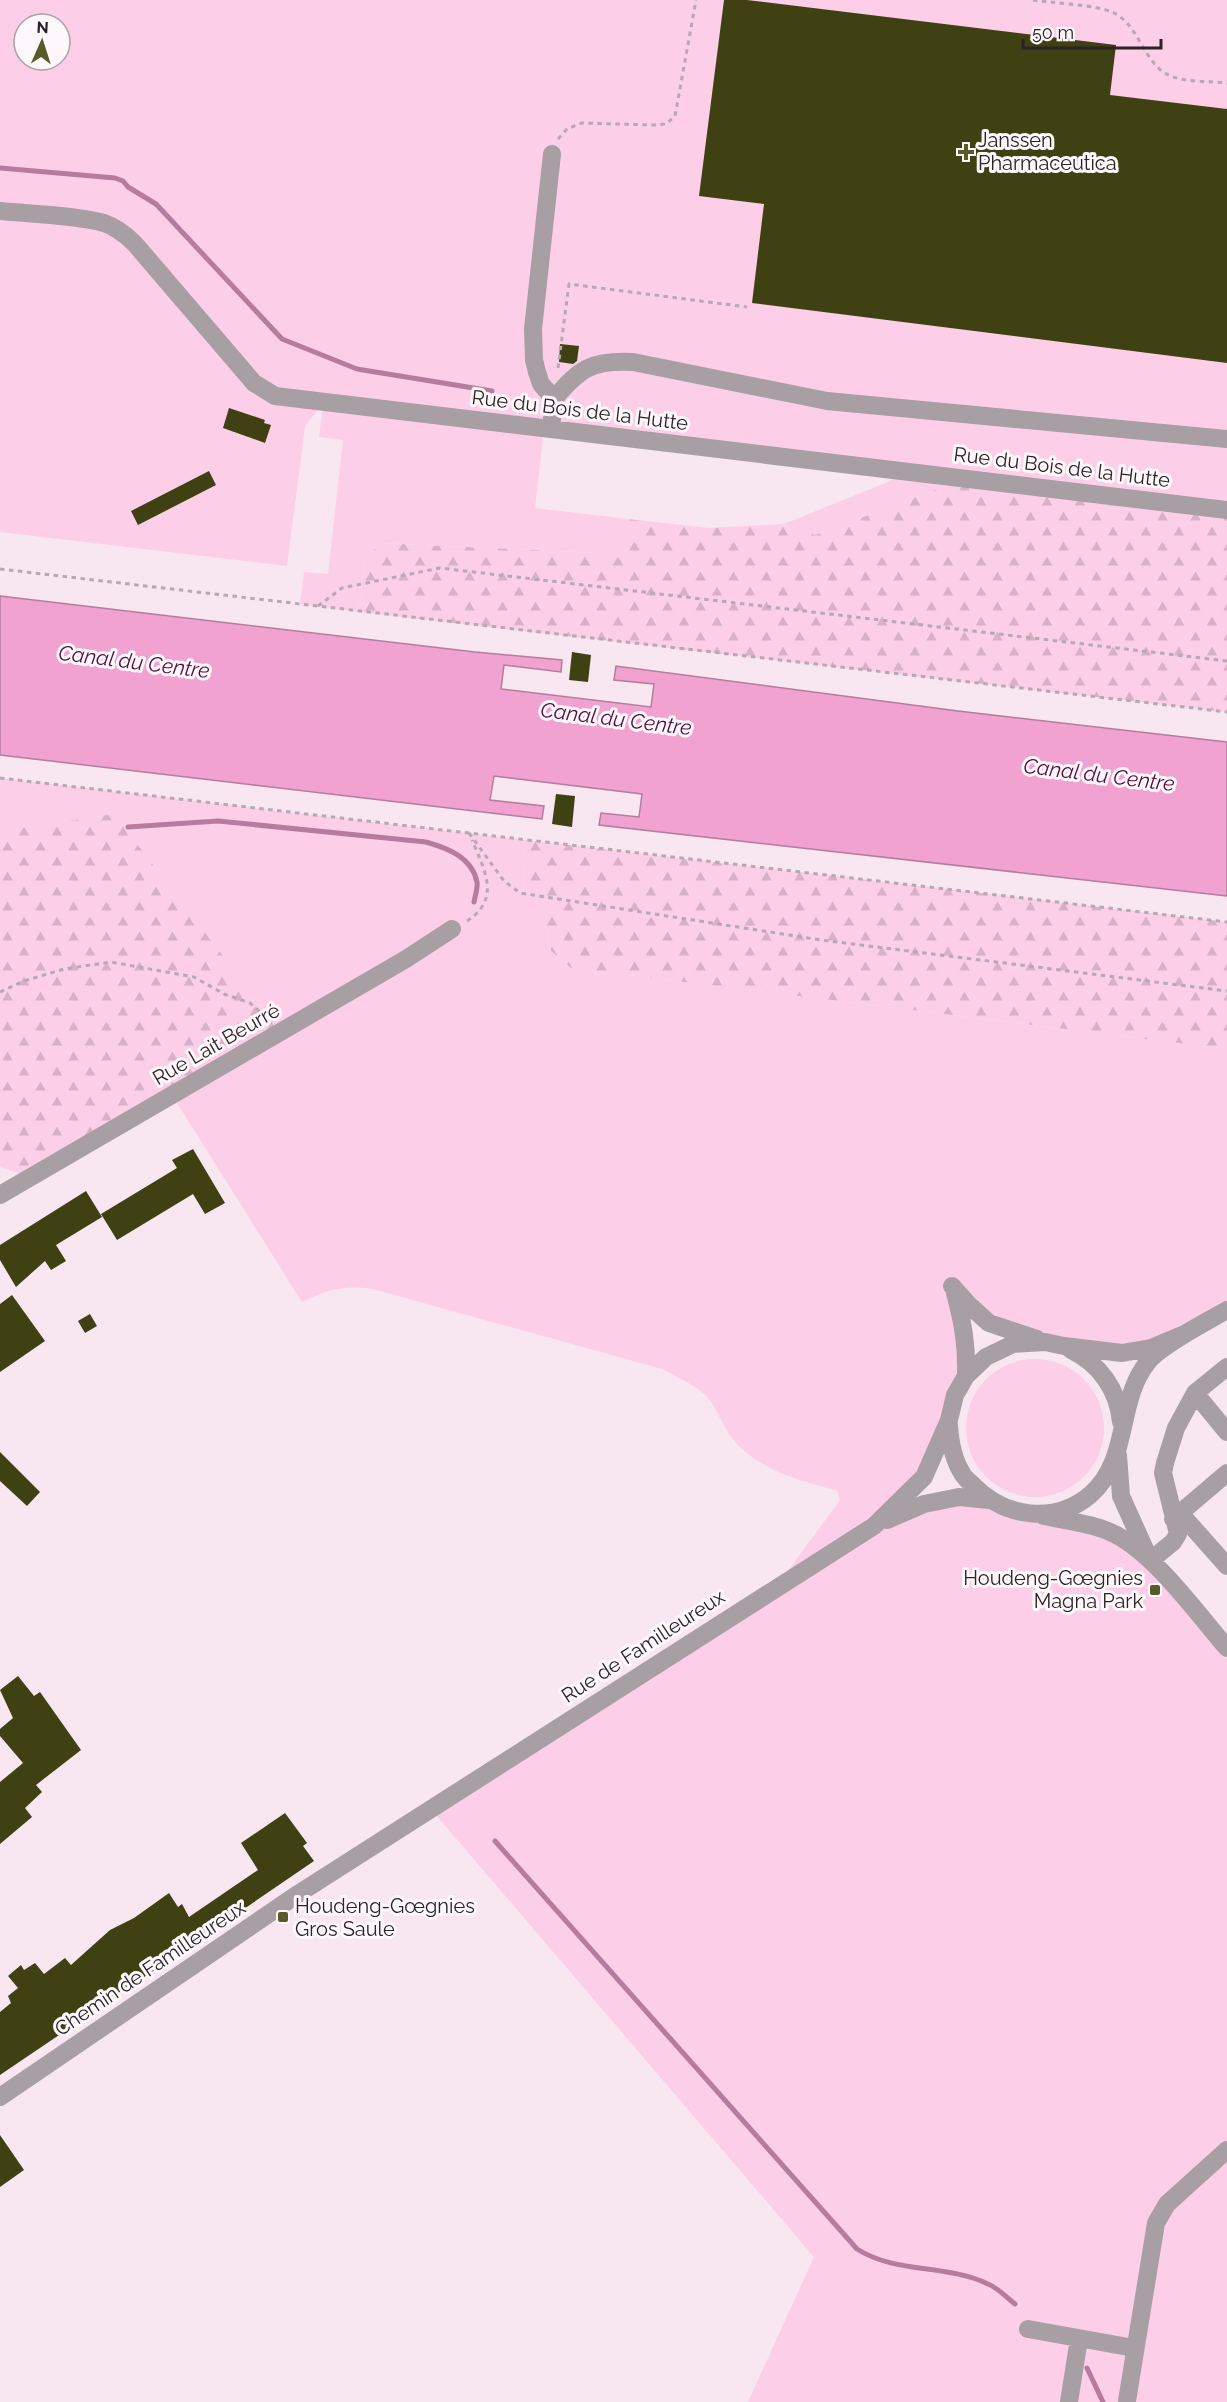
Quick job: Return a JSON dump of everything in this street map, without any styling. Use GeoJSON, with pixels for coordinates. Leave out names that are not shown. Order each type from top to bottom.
{"type":"FeatureCollection","features":[{"type":"Feature","properties":{"kind":"street"},"geometry":{"type":"LineString","coordinates":[[552,154],[533,329],[537,372],[541,384],[554,399]]}},
{"type":"Feature","properties":{"kind":"street","name":"Rue du Bois de la Hutte"},"geometry":{"type":"LineString","coordinates":[[0,211],[85,220],[104,224],[122,232],[135,244],[254,383],[275,396],[1227,510]]}},
{"type":"Feature","properties":{"kind":"street"},"geometry":{"type":"LineString","coordinates":[[551,429],[554,399],[573,376],[607,361],[633,362],[827,400],[1227,439]]}},
{"type":"Feature","properties":{"kind":"street","name":"Rue Lait Beurré"},"geometry":{"type":"LineString","coordinates":[[0,1195],[281,1032],[452,929]]}},
{"type":"Feature","properties":{"kind":"street"},"geometry":{"type":"LineString","coordinates":[[966,1376],[967,1348],[964,1326],[952,1286],[989,1323],[1045,1342]]}},
{"type":"Feature","properties":{"kind":"street","name":"Rue de Familleureux"},"geometry":{"type":"LineString","coordinates":[[949,1420],[950,1442],[962,1474],[988,1500],[1018,1512],[1036,1515],[1055,1512],[1074,1505],[1089,1495],[1106,1477],[1118,1455],[1133,1385],[1148,1361],[1187,1333],[1227,1310]]}},
{"type":"Feature","properties":{"kind":"street","name":"Rue de Familleureux"},"geometry":{"type":"LineString","coordinates":[[326,1876],[874,1526],[924,1477],[949,1420],[955,1395],[966,1376],[986,1357],[1013,1344],[1045,1342],[1122,1353],[1151,1348],[1187,1333]]}},
{"type":"Feature","properties":{"kind":"street","name":"Rue de Familleureux"},"geometry":{"type":"LineString","coordinates":[[1065,1346],[1083,1356],[1099,1369],[1111,1386],[1120,1409],[1122,1433]]}},
{"type":"Feature","properties":{"kind":"street"},"geometry":{"type":"LineString","coordinates":[[1151,1560],[1173,1542],[1178,1534],[1177,1516],[1163,1473],[1176,1428],[1195,1393],[1227,1367]]}},
{"type":"Feature","properties":{"kind":"street"},"geometry":{"type":"LineString","coordinates":[[1195,1393],[1227,1432]]}},
{"type":"Feature","properties":{"kind":"street"},"geometry":{"type":"LineString","coordinates":[[1118,1455],[1121,1496],[1151,1560]]}},
{"type":"Feature","properties":{"kind":"street"},"geometry":{"type":"LineString","coordinates":[[1177,1516],[1227,1473]]}},
{"type":"Feature","properties":{"kind":"street"},"geometry":{"type":"LineString","coordinates":[[874,1526],[924,1503],[959,1497],[988,1500]]}},
{"type":"Feature","properties":{"kind":"street"},"geometry":{"type":"LineString","coordinates":[[1036,1515],[1079,1523],[1119,1536],[1151,1560],[1227,1648]]}},
{"type":"Feature","properties":{"kind":"street"},"geometry":{"type":"LineString","coordinates":[[1177,1516],[1227,1566]]}},
{"type":"Feature","properties":{"kind":"street","name":"Chemin de Familleureux"},"geometry":{"type":"LineString","coordinates":[[0,2097],[326,1876]]}},
{"type":"Feature","properties":{"kind":"street"},"geometry":{"type":"LineString","coordinates":[[1127,2400],[1154,2233],[1160,2214],[1178,2193],[1227,2150]]}},
{"type":"Feature","properties":{"kind":"street"},"geometry":{"type":"LineString","coordinates":[[1028,2329],[1134,2348]]}},
{"type":"Feature","properties":{"kind":"street"},"geometry":{"type":"LineString","coordinates":[[1069,2402],[1079,2338]]}},
{"type":"Feature","properties":{"kind":"path"},"geometry":{"type":"LineString","coordinates":[[552,154],[557,140],[567,129],[582,123],[654,125],[666,124],[675,116],[696,0]]}},
{"type":"Feature","properties":{"kind":"path"},"geometry":{"type":"LineString","coordinates":[[1033,0],[1111,11],[1124,19],[1155,64],[1164,72],[1175,77],[1227,83]]}},
{"type":"Feature","properties":{"kind":"path"},"geometry":{"type":"LineString","coordinates":[[554,399],[568,284],[747,307]]}},
{"type":"Feature","properties":{"kind":"path"},"geometry":{"type":"LineString","coordinates":[[318,607],[342,588],[440,568],[1227,661]]}},
{"type":"Feature","properties":{"kind":"path"},"geometry":{"type":"LineString","coordinates":[[0,569],[1227,712]]}},
{"type":"Feature","properties":{"kind":"path"},"geometry":{"type":"LineString","coordinates":[[0,778],[1227,922]]}},
{"type":"Feature","properties":{"kind":"path"},"geometry":{"type":"LineString","coordinates":[[452,929],[478,913],[487,900],[486,877],[469,833]]}},
{"type":"Feature","properties":{"kind":"path"},"geometry":{"type":"LineString","coordinates":[[469,833],[504,881],[520,893],[821,940],[1227,991]]}},
{"type":"Feature","properties":{"kind":"path"},"geometry":{"type":"LineString","coordinates":[[0,992],[24,981],[64,969],[111,962],[195,977],[225,994],[250,1003],[281,1032]]}},
{"type":"Feature","properties":{"kind":"green space"},"geometry":{"type":"Polygon","coordinates":[[[0,0],[1227,0],[1227,510],[965,479],[815,535],[784,524],[888,482],[904,472],[544,428],[535,508],[628,519],[621,554],[380,543],[364,562],[359,612],[300,604],[304,572],[328,574],[343,440],[319,437],[323,404],[305,426],[287,566],[0,532],[0,0]]]}},
{"type":"Feature","properties":{"kind":"green space"},"geometry":{"type":"Polygon","coordinates":[[[965,479],[1227,510],[1227,712],[359,612],[364,562],[380,543],[621,554],[628,519],[709,528],[784,524],[815,535],[965,479]]]}},
{"type":"Feature","properties":{"kind":"green space"},"geometry":{"type":"Polygon","coordinates":[[[0,778],[525,840],[523,886],[544,910],[551,951],[571,968],[1227,1049],[1227,1310],[1151,1348],[1064,1346],[969,1305],[967,1348],[936,1453],[876,1525],[959,1497],[1119,1536],[1227,1648],[1227,2402],[748,2402],[814,2257],[431,1809],[774,1590],[840,1500],[837,1491],[786,1475],[751,1457],[731,1437],[711,1402],[701,1391],[662,1369],[373,1289],[336,1289],[302,1302],[172,1095],[114,814],[0,831],[0,778]]]}},
{"type":"Feature","properties":{"kind":"green space"},"geometry":{"type":"Polygon","coordinates":[[[114,814],[281,1032],[30,1177],[0,1167],[0,831],[114,814]]]}},
{"type":"Feature","properties":{"kind":"green space"},"geometry":{"type":"Polygon","coordinates":[[[525,840],[1227,922],[1227,1049],[571,968],[551,951],[544,910],[523,886],[525,840]]]}},
{"type":"Feature","properties":{"kind":"green space"},"geometry":{"type":"Polygon","coordinates":[[[1035,1359],[1061,1364],[1084,1379],[1099,1402],[1104,1428],[1099,1454],[1084,1477],[1061,1492],[1035,1497],[1009,1492],[986,1477],[971,1454],[966,1428],[971,1402],[986,1379],[1009,1364],[1035,1359]]]}},
{"type":"Feature","properties":{"kind":"water","name":"Canal du Centre"},"geometry":{"type":"Polygon","coordinates":[[[0,596],[475,652],[562,660],[561,672],[504,665],[501,689],[651,707],[654,684],[614,680],[616,666],[958,711],[1227,742],[1227,896],[599,825],[601,813],[639,817],[642,794],[494,776],[490,800],[544,806],[542,819],[0,755],[0,596]]]}},
{"type":"Feature","properties":{"kind":"building","name":"Janssen Pharmaceutica"},"geometry":{"type":"Polygon","coordinates":[[[724,0],[747,0],[1116,45],[1110,95],[1227,109],[1227,363],[752,303],[764,204],[699,196],[724,0]]]}},
{"type":"Feature","properties":{"kind":"building"},"geometry":{"type":"Polygon","coordinates":[[[560,344],[579,346],[577,361],[573,364],[559,362],[560,344]]]}},
{"type":"Feature","properties":{"kind":"building"},"geometry":{"type":"Polygon","coordinates":[[[229,408],[265,420],[264,423],[271,425],[265,443],[223,428],[229,408]]]}},
{"type":"Feature","properties":{"kind":"building"},"geometry":{"type":"Polygon","coordinates":[[[209,471],[216,485],[138,525],[131,511],[209,471]]]}},
{"type":"Feature","properties":{"kind":"building"},"geometry":{"type":"Polygon","coordinates":[[[572,652],[591,655],[588,682],[569,680],[572,652]]]}},
{"type":"Feature","properties":{"kind":"building"},"geometry":{"type":"Polygon","coordinates":[[[556,794],[575,796],[572,827],[552,824],[556,794]]]}},
{"type":"Feature","properties":{"kind":"building"},"geometry":{"type":"Polygon","coordinates":[[[193,1149],[225,1203],[205,1214],[193,1194],[117,1240],[101,1214],[177,1168],[172,1160],[193,1149]]]}},
{"type":"Feature","properties":{"kind":"building"},"geometry":{"type":"Polygon","coordinates":[[[86,1191],[102,1217],[56,1245],[66,1261],[51,1270],[45,1261],[16,1287],[0,1260],[0,1245],[86,1191]]]}},
{"type":"Feature","properties":{"kind":"building"},"geometry":{"type":"Polygon","coordinates":[[[12,1295],[45,1341],[0,1372],[0,1304],[12,1295]]]}},
{"type":"Feature","properties":{"kind":"building"},"geometry":{"type":"Polygon","coordinates":[[[90,1314],[97,1326],[85,1333],[78,1321],[90,1314]]]}},
{"type":"Feature","properties":{"kind":"building"},"geometry":{"type":"Polygon","coordinates":[[[0,1452],[40,1492],[27,1506],[0,1481],[0,1452]]]}},
{"type":"Feature","properties":{"kind":"building"},"geometry":{"type":"Polygon","coordinates":[[[18,1676],[34,1696],[40,1692],[81,1750],[36,1785],[42,1792],[25,1808],[32,1817],[0,1844],[0,1782],[23,1763],[0,1736],[0,1729],[13,1718],[0,1690],[18,1676]]]}},
{"type":"Feature","properties":{"kind":"building"},"geometry":{"type":"Polygon","coordinates":[[[285,1813],[307,1843],[303,1846],[314,1861],[135,1983],[134,1981],[99,2008],[0,2075],[0,2012],[11,2003],[8,1996],[18,1988],[8,1976],[21,1965],[24,1970],[35,1963],[44,1974],[65,1958],[71,1965],[110,1930],[134,1918],[169,1893],[178,1907],[182,1904],[189,1917],[258,1870],[241,1843],[285,1813]]]}},
{"type":"Feature","properties":{"kind":"building"},"geometry":{"type":"Polygon","coordinates":[[[0,2135],[24,2170],[0,2187],[0,2135]]]}},
{"type":"Feature","properties":{"kind":"waterway"},"geometry":{"type":"LineString","coordinates":[[0,168],[115,178],[123,181],[128,187],[156,204],[282,339],[357,369],[492,391]]}},
{"type":"Feature","properties":{"kind":"waterway"},"geometry":{"type":"LineString","coordinates":[[128,827],[218,821],[426,842],[458,855],[470,866],[477,882],[474,902]]}},
{"type":"Feature","properties":{"kind":"waterway"},"geometry":{"type":"LineString","coordinates":[[495,1841],[857,2249],[888,2262],[972,2278],[995,2288],[1015,2304]]}},
{"type":"Feature","properties":{"kind":"waterway"},"geometry":{"type":"LineString","coordinates":[[1087,2368],[1103,2402]]}},
{"type":"Feature","properties":{"kind":"place","name":"Janssen Pharmaceutica"},"geometry":{"type":"Point","coordinates":[966,152]}},
{"type":"Feature","properties":{"kind":"place","name":"Houdeng-Gœgnies Magna Park"},"geometry":{"type":"Point","coordinates":[1155,1590]}},
{"type":"Feature","properties":{"kind":"place","name":"Houdeng-Gœgnies Gros Saule"},"geometry":{"type":"Point","coordinates":[283,1917]}}]}
